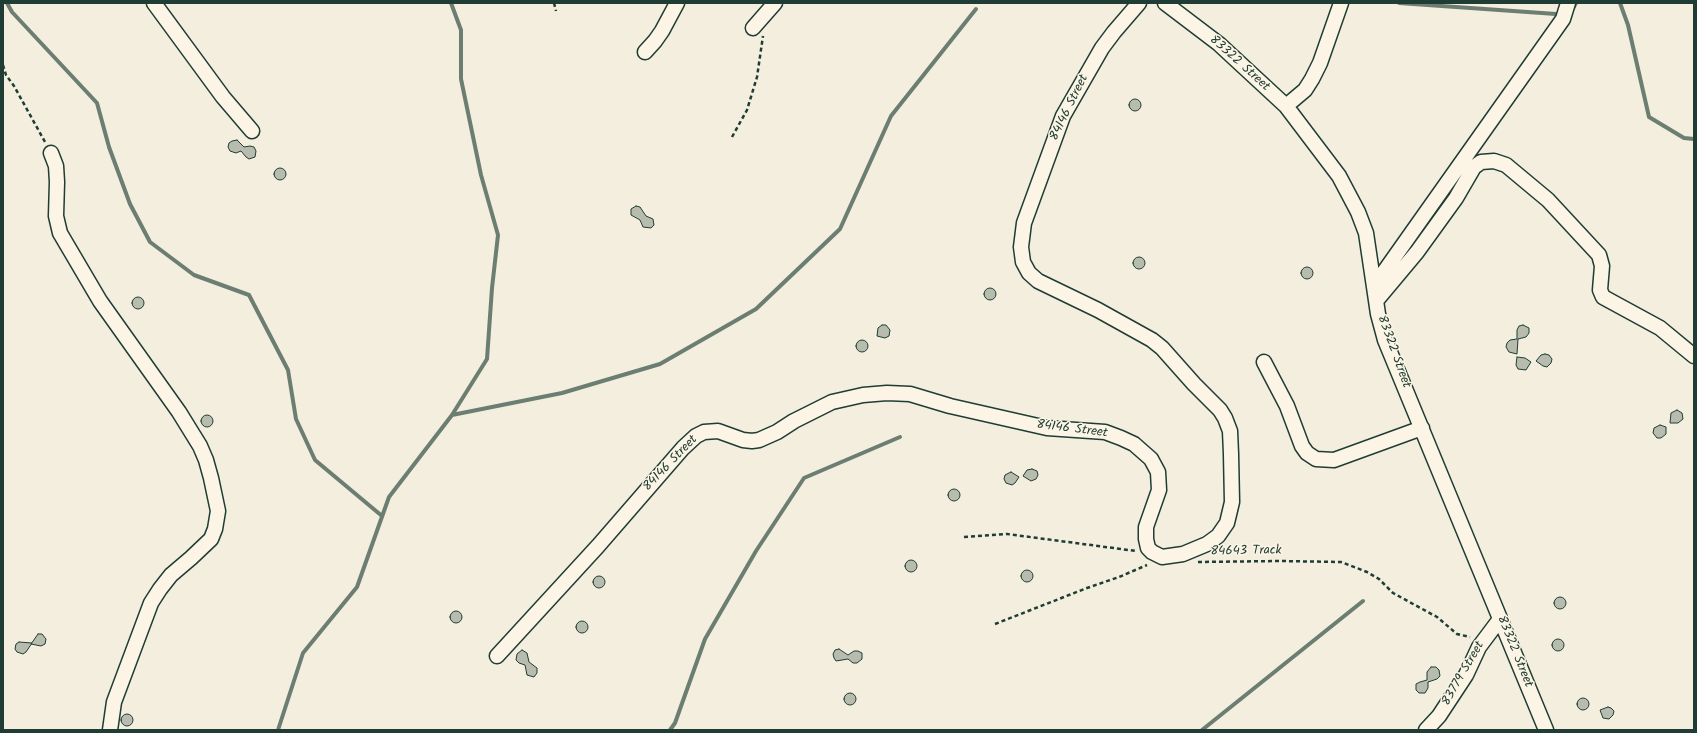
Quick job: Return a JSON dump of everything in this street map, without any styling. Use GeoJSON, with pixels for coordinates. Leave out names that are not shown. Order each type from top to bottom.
{"type":"FeatureCollection","features":[{"type":"Feature","properties":{"kind":"street"},"geometry":{"type":"LineString","coordinates":[[154,3],[224,97],[252,131]]}},
{"type":"Feature","properties":{"kind":"street"},"geometry":{"type":"LineString","coordinates":[[645,52],[662,31],[677,3]]}},
{"type":"Feature","properties":{"kind":"street"},"geometry":{"type":"LineString","coordinates":[[759,30],[774,3]]}},
{"type":"Feature","properties":{"kind":"street","name":"84146 Street"},"geometry":{"type":"LineString","coordinates":[[497,656],[598,546],[683,448],[696,436],[711,431],[718,431],[752,442],[777,432],[794,421],[832,402],[864,395],[887,393],[910,394],[970,411],[1047,428],[1105,432],[1134,444],[1151,459],[1158,472],[1159,490],[1146,527],[1148,548],[1152,552],[1162,557],[1183,554],[1207,544],[1218,536],[1227,523],[1232,502],[1232,454],[1230,431],[1226,418],[1194,384],[1168,353],[1152,340],[1098,310],[1038,281],[1029,272],[1023,262],[1020,247],[1024,223],[1064,116],[1102,48],[1139,3]]}},
{"type":"Feature","properties":{"kind":"street","name":"83322 Street"},"geometry":{"type":"LineString","coordinates":[[1165,3],[1219,44],[1286,106],[1339,176],[1358,212],[1366,234],[1376,301],[1385,340],[1546,730]]}},
{"type":"Feature","properties":{"kind":"street"},"geometry":{"type":"LineString","coordinates":[[1286,106],[1305,90],[1312,79],[1320,63],[1341,3]]}},
{"type":"Feature","properties":{"kind":"street"},"geometry":{"type":"LineString","coordinates":[[1374,286],[1564,19],[1568,3]]}},
{"type":"Feature","properties":{"kind":"street"},"geometry":{"type":"LineString","coordinates":[[51,153],[56,166],[56,216],[60,233],[100,301],[179,412],[200,446],[211,478],[218,511],[215,529],[211,538],[171,575],[151,603],[114,702],[110,730]]}},
{"type":"Feature","properties":{"kind":"street"},"geometry":{"type":"LineString","coordinates":[[1376,301],[1417,252],[1456,198],[1474,167],[1481,162],[1494,161],[1506,165],[1548,200],[1599,255],[1602,266],[1600,290],[1603,297],[1660,328],[1694,356]]}},
{"type":"Feature","properties":{"kind":"street"},"geometry":{"type":"LineString","coordinates":[[1264,362],[1287,406],[1302,446],[1307,453],[1316,459],[1334,460],[1422,428]]}},
{"type":"Feature","properties":{"kind":"street","name":"83779 Street"},"geometry":{"type":"LineString","coordinates":[[1426,730],[1439,716],[1454,694],[1466,675],[1479,647],[1500,619]]}},
{"type":"Feature","properties":{"kind":"path"},"geometry":{"type":"LineString","coordinates":[[554,3],[556,11]]}},
{"type":"Feature","properties":{"kind":"path"},"geometry":{"type":"LineString","coordinates":[[732,137],[747,110],[757,77],[759,30]]}},
{"type":"Feature","properties":{"kind":"path"},"geometry":{"type":"LineString","coordinates":[[3,65],[6,76],[14,86],[51,153]]}},
{"type":"Feature","properties":{"kind":"path"},"geometry":{"type":"LineString","coordinates":[[964,538],[1007,534],[1137,552],[1148,548]]}},
{"type":"Feature","properties":{"kind":"path"},"geometry":{"type":"LineString","coordinates":[[995,624],[1154,562]]}},
{"type":"Feature","properties":{"kind":"path","name":"84643 Track"},"geometry":{"type":"LineString","coordinates":[[1196,562],[1341,562],[1367,572],[1379,579],[1393,592],[1437,617],[1457,634],[1470,637],[1487,636]]}},
{"type":"Feature","properties":{"kind":"building"},"geometry":{"type":"Polygon","coordinates":[[[1133,99],[1137,99],[1141,105],[1137,111],[1133,111],[1129,107],[1129,103],[1133,99]]]}},
{"type":"Feature","properties":{"kind":"building"},"geometry":{"type":"Polygon","coordinates":[[[237,140],[244,147],[254,147],[256,151],[255,157],[249,159],[241,151],[236,153],[230,151],[228,147],[229,143],[237,140]]]}},
{"type":"Feature","properties":{"kind":"building"},"geometry":{"type":"Polygon","coordinates":[[[278,168],[282,168],[286,174],[282,180],[278,180],[274,176],[274,172],[278,168]]]}},
{"type":"Feature","properties":{"kind":"building"},"geometry":{"type":"Polygon","coordinates":[[[636,206],[640,207],[646,216],[653,219],[654,225],[651,228],[643,227],[640,220],[631,215],[631,209],[636,206]]]}},
{"type":"Feature","properties":{"kind":"building"},"geometry":{"type":"Polygon","coordinates":[[[1137,257],[1141,257],[1145,263],[1141,269],[1137,269],[1133,265],[1133,261],[1137,257]]]}},
{"type":"Feature","properties":{"kind":"building"},"geometry":{"type":"Polygon","coordinates":[[[1305,267],[1309,267],[1313,273],[1309,279],[1305,279],[1301,275],[1301,271],[1305,267]]]}},
{"type":"Feature","properties":{"kind":"building"},"geometry":{"type":"Polygon","coordinates":[[[988,288],[992,288],[996,294],[992,300],[988,300],[984,296],[984,292],[988,288]]]}},
{"type":"Feature","properties":{"kind":"building"},"geometry":{"type":"Polygon","coordinates":[[[136,297],[140,297],[144,303],[140,309],[136,309],[132,305],[132,301],[136,297]]]}},
{"type":"Feature","properties":{"kind":"building"},"geometry":{"type":"Polygon","coordinates":[[[882,325],[886,325],[890,330],[889,336],[885,338],[877,336],[878,328],[882,325]]]}},
{"type":"Feature","properties":{"kind":"building"},"geometry":{"type":"Polygon","coordinates":[[[1523,325],[1529,328],[1529,333],[1526,337],[1518,339],[1517,354],[1509,352],[1506,347],[1507,343],[1510,340],[1517,339],[1517,330],[1519,326],[1523,325]]]}},
{"type":"Feature","properties":{"kind":"building"},"geometry":{"type":"Polygon","coordinates":[[[860,340],[864,340],[868,346],[864,352],[860,352],[856,348],[856,344],[860,340]]]}},
{"type":"Feature","properties":{"kind":"building"},"geometry":{"type":"Polygon","coordinates":[[[1541,355],[1549,355],[1552,359],[1551,363],[1547,367],[1536,361],[1541,355]]]}},
{"type":"Feature","properties":{"kind":"building"},"geometry":{"type":"Polygon","coordinates":[[[1517,357],[1525,358],[1531,362],[1526,370],[1518,369],[1516,365],[1517,357]]]}},
{"type":"Feature","properties":{"kind":"building"},"geometry":{"type":"Polygon","coordinates":[[[1677,410],[1682,413],[1683,419],[1678,423],[1670,423],[1671,413],[1677,410]]]}},
{"type":"Feature","properties":{"kind":"building"},"geometry":{"type":"Polygon","coordinates":[[[205,415],[209,415],[213,421],[209,427],[205,427],[201,423],[201,419],[205,415]]]}},
{"type":"Feature","properties":{"kind":"building"},"geometry":{"type":"Polygon","coordinates":[[[1660,425],[1666,427],[1666,434],[1661,438],[1657,438],[1653,433],[1654,428],[1660,425]]]}},
{"type":"Feature","properties":{"kind":"building"},"geometry":{"type":"Polygon","coordinates":[[[1032,469],[1037,471],[1038,475],[1036,479],[1031,481],[1023,476],[1027,470],[1032,469]]]}},
{"type":"Feature","properties":{"kind":"building"},"geometry":{"type":"Polygon","coordinates":[[[1011,472],[1019,477],[1012,485],[1006,483],[1004,479],[1005,475],[1011,472]]]}},
{"type":"Feature","properties":{"kind":"building"},"geometry":{"type":"Polygon","coordinates":[[[952,489],[956,489],[960,495],[956,501],[952,501],[948,497],[948,493],[952,489]]]}},
{"type":"Feature","properties":{"kind":"building"},"geometry":{"type":"Polygon","coordinates":[[[909,560],[913,560],[917,566],[913,572],[909,572],[905,568],[905,564],[909,560]]]}},
{"type":"Feature","properties":{"kind":"building"},"geometry":{"type":"Polygon","coordinates":[[[1025,570],[1029,570],[1033,576],[1029,582],[1025,582],[1021,578],[1021,574],[1025,570]]]}},
{"type":"Feature","properties":{"kind":"building"},"geometry":{"type":"Polygon","coordinates":[[[597,576],[601,576],[605,582],[601,588],[597,588],[593,584],[593,580],[597,576]]]}},
{"type":"Feature","properties":{"kind":"building"},"geometry":{"type":"Polygon","coordinates":[[[1558,597],[1562,597],[1566,603],[1562,609],[1558,609],[1554,605],[1554,601],[1558,597]]]}},
{"type":"Feature","properties":{"kind":"building"},"geometry":{"type":"Polygon","coordinates":[[[454,611],[458,611],[462,617],[458,623],[454,623],[450,619],[450,615],[454,611]]]}},
{"type":"Feature","properties":{"kind":"building"},"geometry":{"type":"Polygon","coordinates":[[[580,621],[584,621],[588,627],[584,633],[580,633],[576,629],[576,625],[580,621]]]}},
{"type":"Feature","properties":{"kind":"building"},"geometry":{"type":"Polygon","coordinates":[[[38,634],[42,634],[46,639],[45,644],[41,646],[31,644],[38,634]]]}},
{"type":"Feature","properties":{"kind":"building"},"geometry":{"type":"Polygon","coordinates":[[[1556,639],[1560,639],[1564,645],[1560,651],[1556,651],[1552,647],[1552,643],[1556,639]]]}},
{"type":"Feature","properties":{"kind":"building"},"geometry":{"type":"Polygon","coordinates":[[[19,642],[32,643],[23,654],[17,652],[15,649],[16,644],[19,642]]]}},
{"type":"Feature","properties":{"kind":"building"},"geometry":{"type":"Polygon","coordinates":[[[839,649],[848,655],[854,651],[858,651],[862,653],[862,659],[857,663],[853,663],[848,659],[836,661],[833,654],[835,650],[839,649]]]}},
{"type":"Feature","properties":{"kind":"building"},"geometry":{"type":"Polygon","coordinates":[[[522,650],[527,653],[529,662],[537,668],[537,673],[534,677],[527,675],[525,665],[516,660],[517,654],[522,650]]]}},
{"type":"Feature","properties":{"kind":"building"},"geometry":{"type":"Polygon","coordinates":[[[1431,667],[1436,667],[1439,670],[1440,676],[1437,679],[1428,682],[1428,688],[1425,693],[1419,693],[1416,690],[1416,684],[1427,680],[1427,672],[1431,667]]]}},
{"type":"Feature","properties":{"kind":"building"},"geometry":{"type":"Polygon","coordinates":[[[848,693],[852,693],[856,699],[852,705],[848,705],[844,701],[844,697],[848,693]]]}},
{"type":"Feature","properties":{"kind":"building"},"geometry":{"type":"Polygon","coordinates":[[[1581,698],[1585,698],[1589,704],[1585,710],[1581,710],[1577,706],[1577,702],[1581,698]]]}},
{"type":"Feature","properties":{"kind":"building"},"geometry":{"type":"Polygon","coordinates":[[[1608,707],[1614,711],[1613,715],[1609,719],[1603,718],[1600,710],[1608,707]]]}},
{"type":"Feature","properties":{"kind":"building"},"geometry":{"type":"Polygon","coordinates":[[[125,714],[129,714],[133,720],[129,726],[125,726],[121,722],[121,718],[125,714]]]}},
{"type":"Feature","properties":{"kind":"waterway"},"geometry":{"type":"LineString","coordinates":[[7,3],[12,12],[97,103],[109,147],[130,204],[150,242],[194,275],[249,295],[288,370],[296,419],[315,460],[382,516]]}},
{"type":"Feature","properties":{"kind":"waterway"},"geometry":{"type":"LineString","coordinates":[[278,730],[303,653],[357,587],[389,497],[452,415],[487,359],[492,288],[498,235],[481,175],[461,79],[461,30],[451,3]]}},
{"type":"Feature","properties":{"kind":"waterway"},"geometry":{"type":"LineString","coordinates":[[1399,3],[1556,14]]}},
{"type":"Feature","properties":{"kind":"waterway"},"geometry":{"type":"LineString","coordinates":[[1572,10],[1576,3]]}},
{"type":"Feature","properties":{"kind":"waterway"},"geometry":{"type":"LineString","coordinates":[[1620,3],[1628,25],[1649,117],[1684,138],[1694,139]]}},
{"type":"Feature","properties":{"kind":"waterway"},"geometry":{"type":"LineString","coordinates":[[452,415],[562,393],[660,364],[756,309],[840,229],[891,116],[976,9]]}},
{"type":"Feature","properties":{"kind":"waterway"},"geometry":{"type":"LineString","coordinates":[[670,730],[675,723],[705,639],[756,551],[804,478],[900,437]]}},
{"type":"Feature","properties":{"kind":"waterway"},"geometry":{"type":"LineString","coordinates":[[1202,730],[1363,601]]}}]}
